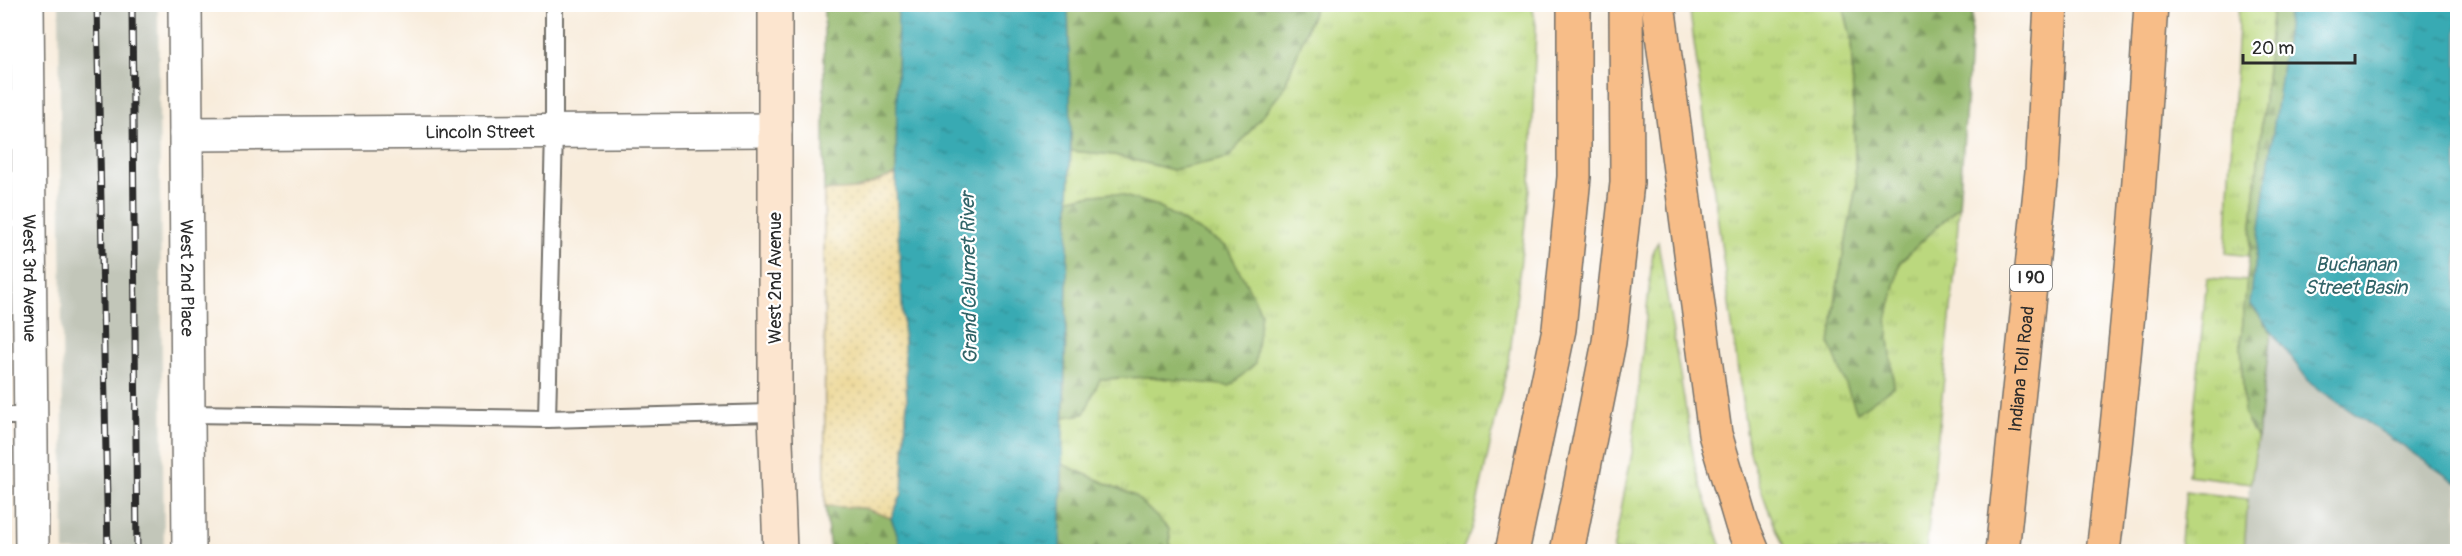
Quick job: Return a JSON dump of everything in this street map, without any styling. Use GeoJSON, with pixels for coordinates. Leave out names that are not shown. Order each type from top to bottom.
{"type":"FeatureCollection","features":[{"type":"Feature","properties":{"kind":"highway"},"geometry":{"type":"LineString","coordinates":[[1512,552],[1559,329],[1574,177],[1574,4]]}},
{"type":"Feature","properties":{"kind":"highway"},"geometry":{"type":"LineString","coordinates":[[1567,552],[1609,342],[1628,183],[1626,4]]}},
{"type":"Feature","properties":{"kind":"highway"},"geometry":{"type":"LineString","coordinates":[[1658,4],[1715,434],[1742,525],[1753,552]]}},
{"type":"Feature","properties":{"kind":"highway","name":"Indiana Toll Road"},"geometry":{"type":"LineString","coordinates":[[2002,552],[2042,172],[2051,4]]}},
{"type":"Feature","properties":{"kind":"highway"},"geometry":{"type":"LineString","coordinates":[[2103,552],[2118,429],[2141,172],[2151,4]]}},
{"type":"Feature","properties":{"kind":"highway"},"geometry":{"type":"LineString","coordinates":[[2141,172],[2173,4]]}},
{"type":"Feature","properties":{"kind":"street","name":"West 3rd Avenue"},"geometry":{"type":"LineString","coordinates":[[27,4],[16,135],[18,416],[33,552]]}},
{"type":"Feature","properties":{"kind":"street","name":"West 2nd Place"},"geometry":{"type":"LineString","coordinates":[[185,4],[189,552]]}},
{"type":"Feature","properties":{"kind":"street","name":"West 2nd Avenue"},"geometry":{"type":"LineString","coordinates":[[775,4],[775,413],[780,552]]}},
{"type":"Feature","properties":{"kind":"street","name":"Lincoln Street"},"geometry":{"type":"LineString","coordinates":[[186,135],[775,130]]}},
{"type":"Feature","properties":{"kind":"lane"},"geometry":{"type":"LineString","coordinates":[[547,419],[554,132],[554,4]]}},
{"type":"Feature","properties":{"kind":"lane"},"geometry":{"type":"LineString","coordinates":[[188,414],[547,419],[775,413]]}},
{"type":"Feature","properties":{"kind":"shaded area"},"geometry":{"type":"Polygon","coordinates":[[[59,5],[158,5],[164,551],[64,551],[59,5]]]}},
{"type":"Feature","properties":{"kind":"shaded area","name":"Buchanan Street Basin"},"geometry":{"type":"Polygon","coordinates":[[[2313,5],[2457,5],[2457,551],[2244,552],[2248,499],[2313,5]]]}},
{"type":"Feature","properties":{"kind":"green space"},"geometry":{"type":"Polygon","coordinates":[[[824,5],[898,5],[896,174],[857,189],[824,191],[824,5]]]}},
{"type":"Feature","properties":{"kind":"green space"},"geometry":{"type":"Polygon","coordinates":[[[1068,5],[1316,5],[1283,90],[1228,158],[1173,170],[1114,155],[1071,151],[1068,5]]]}},
{"type":"Feature","properties":{"kind":"green space"},"geometry":{"type":"Polygon","coordinates":[[[1316,5],[1532,5],[1536,25],[1531,172],[1510,354],[1472,527],[1462,551],[1171,551],[1169,529],[1090,478],[1062,464],[1064,417],[1084,414],[1099,379],[1150,377],[1261,313],[1227,247],[1155,205],[1113,193],[1069,198],[1071,151],[1114,155],[1173,170],[1283,90],[1316,5]]]}},
{"type":"Feature","properties":{"kind":"green space"},"geometry":{"type":"Polygon","coordinates":[[[1689,5],[1843,5],[1851,37],[1856,187],[1837,288],[1894,386],[1887,320],[1900,262],[1959,206],[1955,271],[1926,551],[1786,551],[1780,538],[1760,486],[1748,445],[1689,5]]]}},
{"type":"Feature","properties":{"kind":"green space"},"geometry":{"type":"Polygon","coordinates":[[[1843,5],[1972,5],[1959,206],[1900,262],[1887,320],[1894,386],[1857,413],[1830,344],[1837,288],[1856,187],[1851,37],[1843,5]]]}},
{"type":"Feature","properties":{"kind":"green space"},"geometry":{"type":"Polygon","coordinates":[[[2239,5],[2273,5],[2249,256],[2226,253],[2239,5]]]}},
{"type":"Feature","properties":{"kind":"green space"},"geometry":{"type":"Polygon","coordinates":[[[2273,5],[2290,5],[2250,303],[2271,332],[2257,439],[2244,414],[2241,342],[2273,5]]]}},
{"type":"Feature","properties":{"kind":"green space"},"geometry":{"type":"Polygon","coordinates":[[[1113,193],[1155,205],[1227,247],[1261,312],[1255,364],[1230,386],[1150,377],[1100,379],[1084,414],[1064,417],[1069,198],[1113,193]]]}},
{"type":"Feature","properties":{"kind":"green space"},"geometry":{"type":"Polygon","coordinates":[[[1658,242],[1696,471],[1723,551],[1613,551],[1632,453],[1653,250],[1658,242]]]}},
{"type":"Feature","properties":{"kind":"green space"},"geometry":{"type":"Polygon","coordinates":[[[2207,278],[2247,281],[2241,342],[2244,414],[2257,439],[2251,483],[2188,475],[2207,278]]]}},
{"type":"Feature","properties":{"kind":"green space"},"geometry":{"type":"Polygon","coordinates":[[[1062,464],[1135,496],[1169,529],[1171,551],[1060,552],[1062,464]]]}},
{"type":"Feature","properties":{"kind":"green space"},"geometry":{"type":"Polygon","coordinates":[[[2186,491],[2248,499],[2244,551],[2180,551],[2186,491]]]}},
{"type":"Feature","properties":{"kind":"green space"},"geometry":{"type":"Polygon","coordinates":[[[825,506],[864,508],[891,518],[901,551],[830,551],[825,506]]]}},
{"type":"Feature","properties":{"kind":"sand"},"geometry":{"type":"Polygon","coordinates":[[[896,174],[907,400],[902,494],[891,518],[864,508],[825,506],[824,191],[857,189],[896,174]]]}},
{"type":"Feature","properties":{"kind":"water","name":"Grand Calumet River"},"geometry":{"type":"Polygon","coordinates":[[[898,5],[1068,5],[1071,128],[1060,551],[901,551],[891,518],[902,494],[907,400],[896,189],[898,5]]]}},
{"type":"Feature","properties":{"kind":"water","name":"Buchanan Street Basin"},"geometry":{"type":"Polygon","coordinates":[[[2290,5],[2457,5],[2457,483],[2311,384],[2250,303],[2290,5]]]}},
{"type":"Feature","properties":{"kind":"railway"},"geometry":{"type":"LineString","coordinates":[[97,4],[108,552]]}},
{"type":"Feature","properties":{"kind":"railway"},"geometry":{"type":"LineString","coordinates":[[132,4],[137,552]]}}]}
